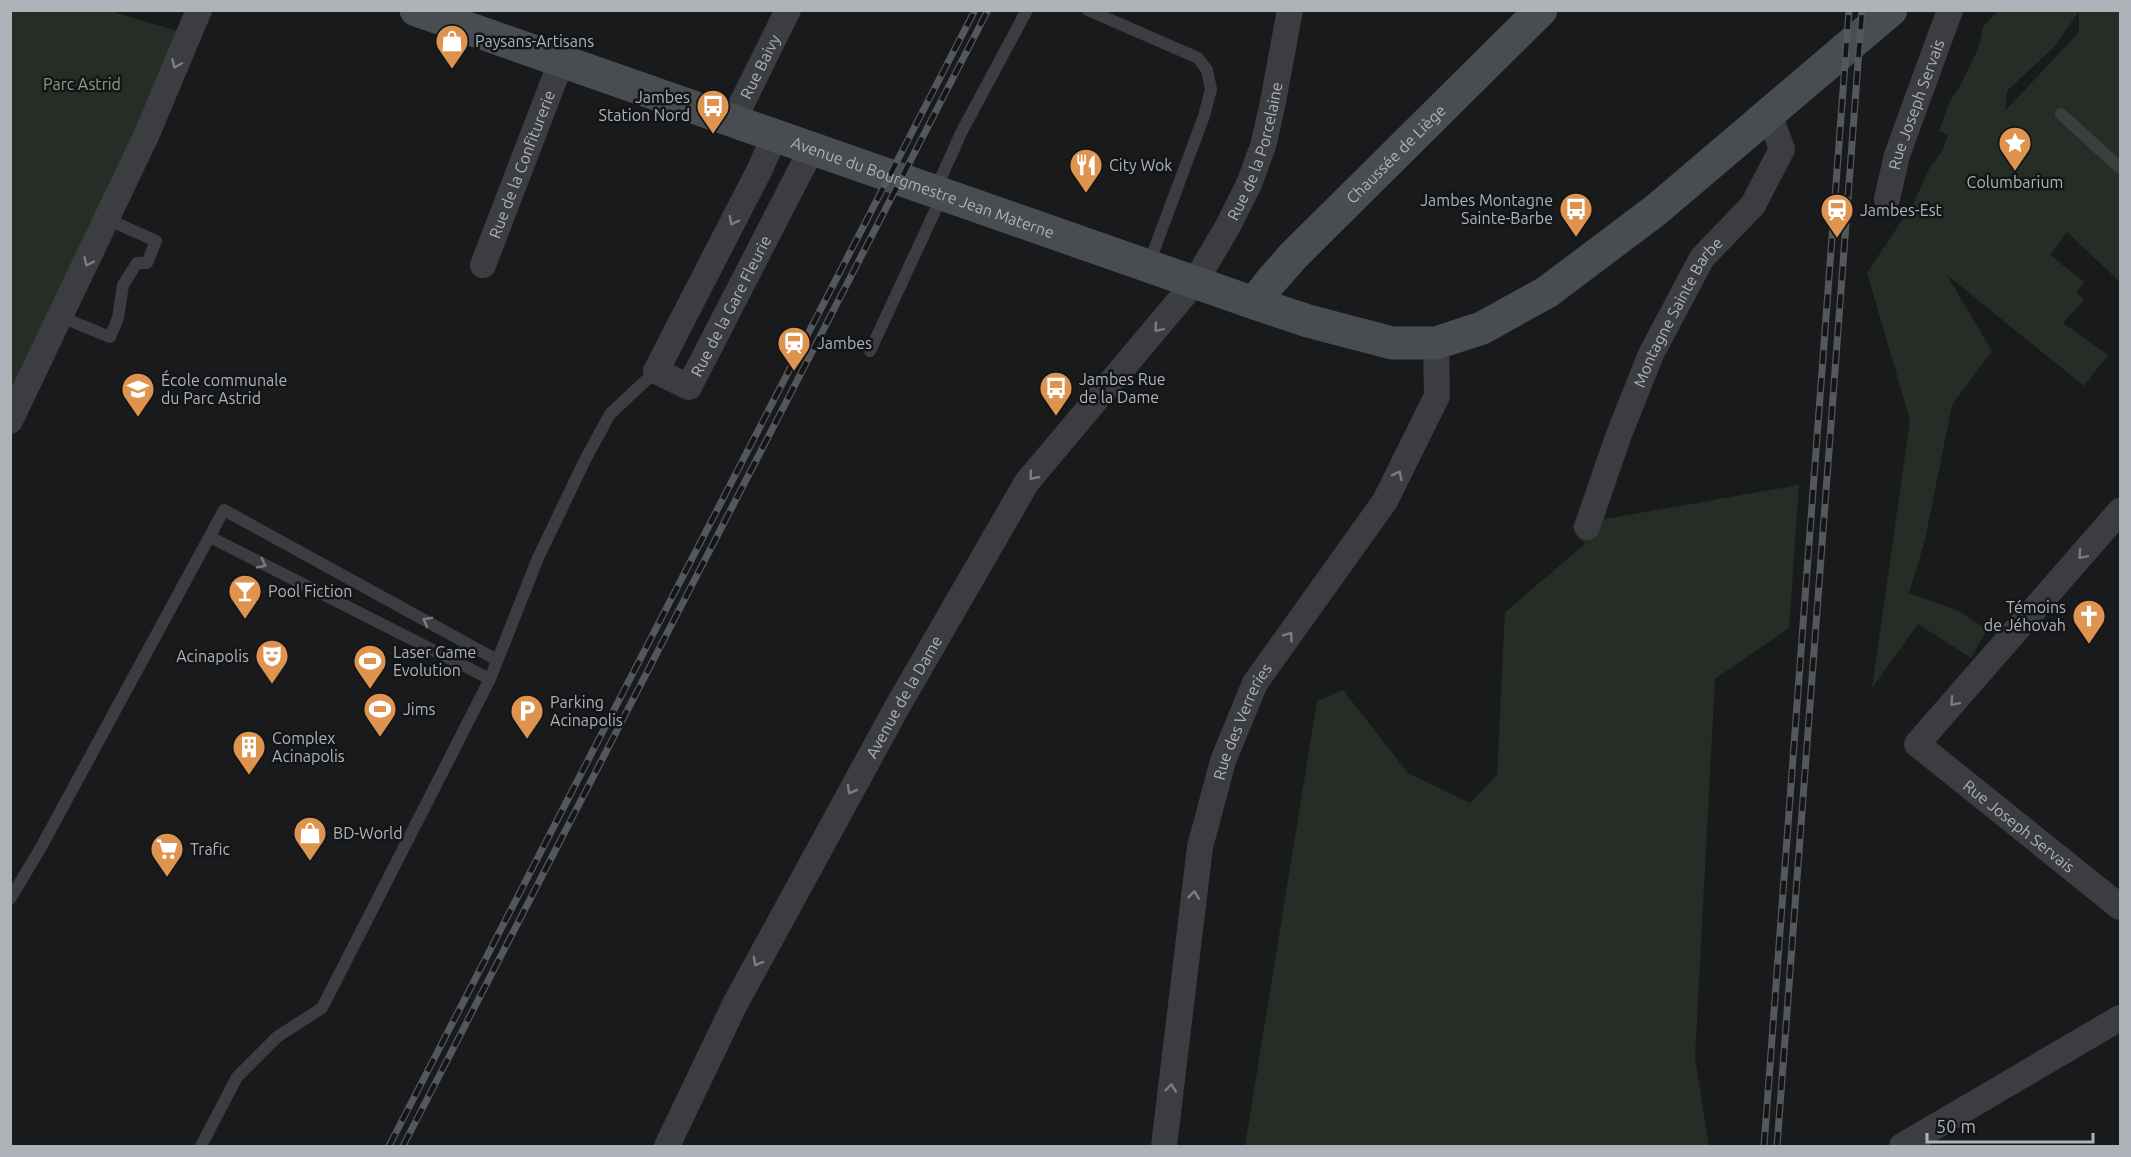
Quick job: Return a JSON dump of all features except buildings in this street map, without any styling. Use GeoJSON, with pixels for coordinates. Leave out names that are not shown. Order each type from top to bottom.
{"type":"FeatureCollection","features":[{"type":"Feature","properties":{"kind":"main road","name":"Avenue du Bourgmestre Jean Materne"},"geometry":{"type":"LineString","coordinates":[[416,10],[732,123],[1308,321],[1392,343],[1436,343]]}},
{"type":"Feature","properties":{"kind":"main road","name":"Chaussée de Liège"},"geometry":{"type":"LineString","coordinates":[[1254,303],[1293,256],[1542,10]]}},
{"type":"Feature","properties":{"kind":"main road"},"geometry":{"type":"LineString","coordinates":[[1436,343],[1482,328],[1547,292],[1656,210],[1890,10]]}},
{"type":"Feature","properties":{"kind":"street"},"geometry":{"type":"LineString","coordinates":[[10,421],[146,136],[199,10]]}},
{"type":"Feature","properties":{"kind":"street","name":"Rue Baivy"},"geometry":{"type":"LineString","coordinates":[[732,123],[788,10]]}},
{"type":"Feature","properties":{"kind":"street","name":"Rue de la Porcelaine"},"geometry":{"type":"LineString","coordinates":[[1196,282],[1249,184],[1272,107],[1290,10]]}},
{"type":"Feature","properties":{"kind":"street","name":"Rue Joseph Servais"},"geometry":{"type":"LineString","coordinates":[[1887,199],[1897,155],[1950,10]]}},
{"type":"Feature","properties":{"kind":"street","name":"Rue de la Confiturerie"},"geometry":{"type":"LineString","coordinates":[[483,265],[561,62]]}},
{"type":"Feature","properties":{"kind":"street","name":"Montagne Sainte Barbe"},"geometry":{"type":"LineString","coordinates":[[1587,527],[1618,437],[1651,354],[1702,258],[1754,205],[1782,149],[1769,114]]}},
{"type":"Feature","properties":{"kind":"street"},"geometry":{"type":"LineString","coordinates":[[656,371],[760,169],[774,137]]}},
{"type":"Feature","properties":{"kind":"street","name":"Rue de la Gare Fleurie"},"geometry":{"type":"LineString","coordinates":[[656,371],[689,387],[811,150]]}},
{"type":"Feature","properties":{"kind":"street","name":"Avenue de la Dame"},"geometry":{"type":"LineString","coordinates":[[667,1146],[740,993],[896,709],[1027,482],[1196,282]]}},
{"type":"Feature","properties":{"kind":"street","name":"Rue des Verreries"},"geometry":{"type":"LineString","coordinates":[[1164,1146],[1200,847],[1223,761],[1256,683],[1385,501],[1437,396],[1436,343]]}},
{"type":"Feature","properties":{"kind":"street","name":"Rue Joseph Servais"},"geometry":{"type":"LineString","coordinates":[[2121,511],[1917,744],[2121,907]]}},
{"type":"Feature","properties":{"kind":"street"},"geometry":{"type":"LineString","coordinates":[[1902,1146],[2121,1018]]}},
{"type":"Feature","properties":{"kind":"lane"},"geometry":{"type":"LineString","coordinates":[[870,351],[939,194],[961,133],[1028,10]]}},
{"type":"Feature","properties":{"kind":"lane"},"geometry":{"type":"LineString","coordinates":[[1089,10],[1198,58],[1207,70],[1211,89],[1204,116],[1148,267]]}},
{"type":"Feature","properties":{"kind":"lane"},"geometry":{"type":"LineString","coordinates":[[2061,114],[2121,168]]}},
{"type":"Feature","properties":{"kind":"lane"},"geometry":{"type":"LineString","coordinates":[[61,317],[110,337],[118,318],[123,285],[137,263],[147,263],[156,241],[107,219]]}},
{"type":"Feature","properties":{"kind":"lane"},"geometry":{"type":"LineString","coordinates":[[201,1146],[237,1077],[277,1037],[322,1008],[490,679],[538,558],[585,460],[610,414],[656,371]]}},
{"type":"Feature","properties":{"kind":"lane"},"geometry":{"type":"LineString","coordinates":[[10,898],[40,849],[224,510],[497,660]]}},
{"type":"Feature","properties":{"kind":"lane"},"geometry":{"type":"LineString","coordinates":[[210,537],[490,679]]}},
{"type":"Feature","properties":{"kind":"green space","name":"Parc Astrid"},"geometry":{"type":"Polygon","coordinates":[[[11,11],[110,11],[185,33],[11,400],[11,11]]]}},
{"type":"Feature","properties":{"kind":"green space"},"geometry":{"type":"Polygon","coordinates":[[[1998,11],[2079,11],[2120,11],[2120,282],[2067,232],[2050,255],[2084,282],[2076,292],[2084,300],[2063,323],[2108,355],[2084,386],[1947,275],[1992,351],[1952,405],[1925,540],[1909,593],[1959,611],[1987,630],[1971,658],[1918,624],[1872,688],[1910,420],[1867,273],[1914,202],[1929,169],[1942,151],[1948,135],[1939,131],[1950,101],[1978,49],[1983,27],[1998,11]],[[2079,11],[2055,46],[2007,91],[2005,111],[2079,32],[2079,11]]]}},
{"type":"Feature","properties":{"kind":"green space"},"geometry":{"type":"Polygon","coordinates":[[[1799,485],[1789,628],[1715,679],[1695,1058],[1709,1146],[1245,1146],[1317,701],[1343,690],[1408,773],[1470,803],[1497,775],[1505,612],[1585,544],[1571,525],[1799,485]]]}},
{"type":"Feature","properties":{"kind":"railway"},"geometry":{"type":"LineString","coordinates":[[389,1146],[975,10]]}},
{"type":"Feature","properties":{"kind":"railway"},"geometry":{"type":"LineString","coordinates":[[403,1146],[988,10]]}},
{"type":"Feature","properties":{"kind":"railway"},"geometry":{"type":"LineString","coordinates":[[1764,1146],[1849,10]]}},
{"type":"Feature","properties":{"kind":"railway"},"geometry":{"type":"LineString","coordinates":[[1777,1146],[1862,10]]}},
{"type":"Feature","properties":{"kind":"place","name":"Paysans-Artisans"},"geometry":{"type":"Point","coordinates":[452,70]}},
{"type":"Feature","properties":{"kind":"place","name":"Jambes Station Nord"},"geometry":{"type":"Point","coordinates":[713,135]}},
{"type":"Feature","properties":{"kind":"place","name":"Columbarium"},"geometry":{"type":"Point","coordinates":[2015,172]}},
{"type":"Feature","properties":{"kind":"place","name":"City Wok"},"geometry":{"type":"Point","coordinates":[1086,194]}},
{"type":"Feature","properties":{"kind":"place","name":"Jambes Montagne Sainte-Barbe"},"geometry":{"type":"Point","coordinates":[1576,238]}},
{"type":"Feature","properties":{"kind":"place","name":"Jambes-Est"},"geometry":{"type":"Point","coordinates":[1837,239]}},
{"type":"Feature","properties":{"kind":"place","name":"Jambes"},"geometry":{"type":"Point","coordinates":[794,372]}},
{"type":"Feature","properties":{"kind":"place","name":"Jambes Rue de la Dame"},"geometry":{"type":"Point","coordinates":[1056,417]}},
{"type":"Feature","properties":{"kind":"place","name":"École communale du Parc Astrid"},"geometry":{"type":"Point","coordinates":[138,418]}},
{"type":"Feature","properties":{"kind":"place","name":"Pool Fiction"},"geometry":{"type":"Point","coordinates":[245,620]}},
{"type":"Feature","properties":{"kind":"place","name":"Témoins de Jéhovah"},"geometry":{"type":"Point","coordinates":[2089,645]}},
{"type":"Feature","properties":{"kind":"place","name":"Acinapolis"},"geometry":{"type":"Point","coordinates":[272,685]}},
{"type":"Feature","properties":{"kind":"place","name":"Laser Game Evolution"},"geometry":{"type":"Point","coordinates":[370,690]}},
{"type":"Feature","properties":{"kind":"place","name":"Jims"},"geometry":{"type":"Point","coordinates":[380,738]}},
{"type":"Feature","properties":{"kind":"place","name":"Parking Acinapolis"},"geometry":{"type":"Point","coordinates":[527,740]}},
{"type":"Feature","properties":{"kind":"place","name":"Complex Acinapolis"},"geometry":{"type":"Point","coordinates":[249,776]}},
{"type":"Feature","properties":{"kind":"place","name":"BD-World"},"geometry":{"type":"Point","coordinates":[310,862]}},
{"type":"Feature","properties":{"kind":"place","name":"Trafic"},"geometry":{"type":"Point","coordinates":[167,878]}}]}
